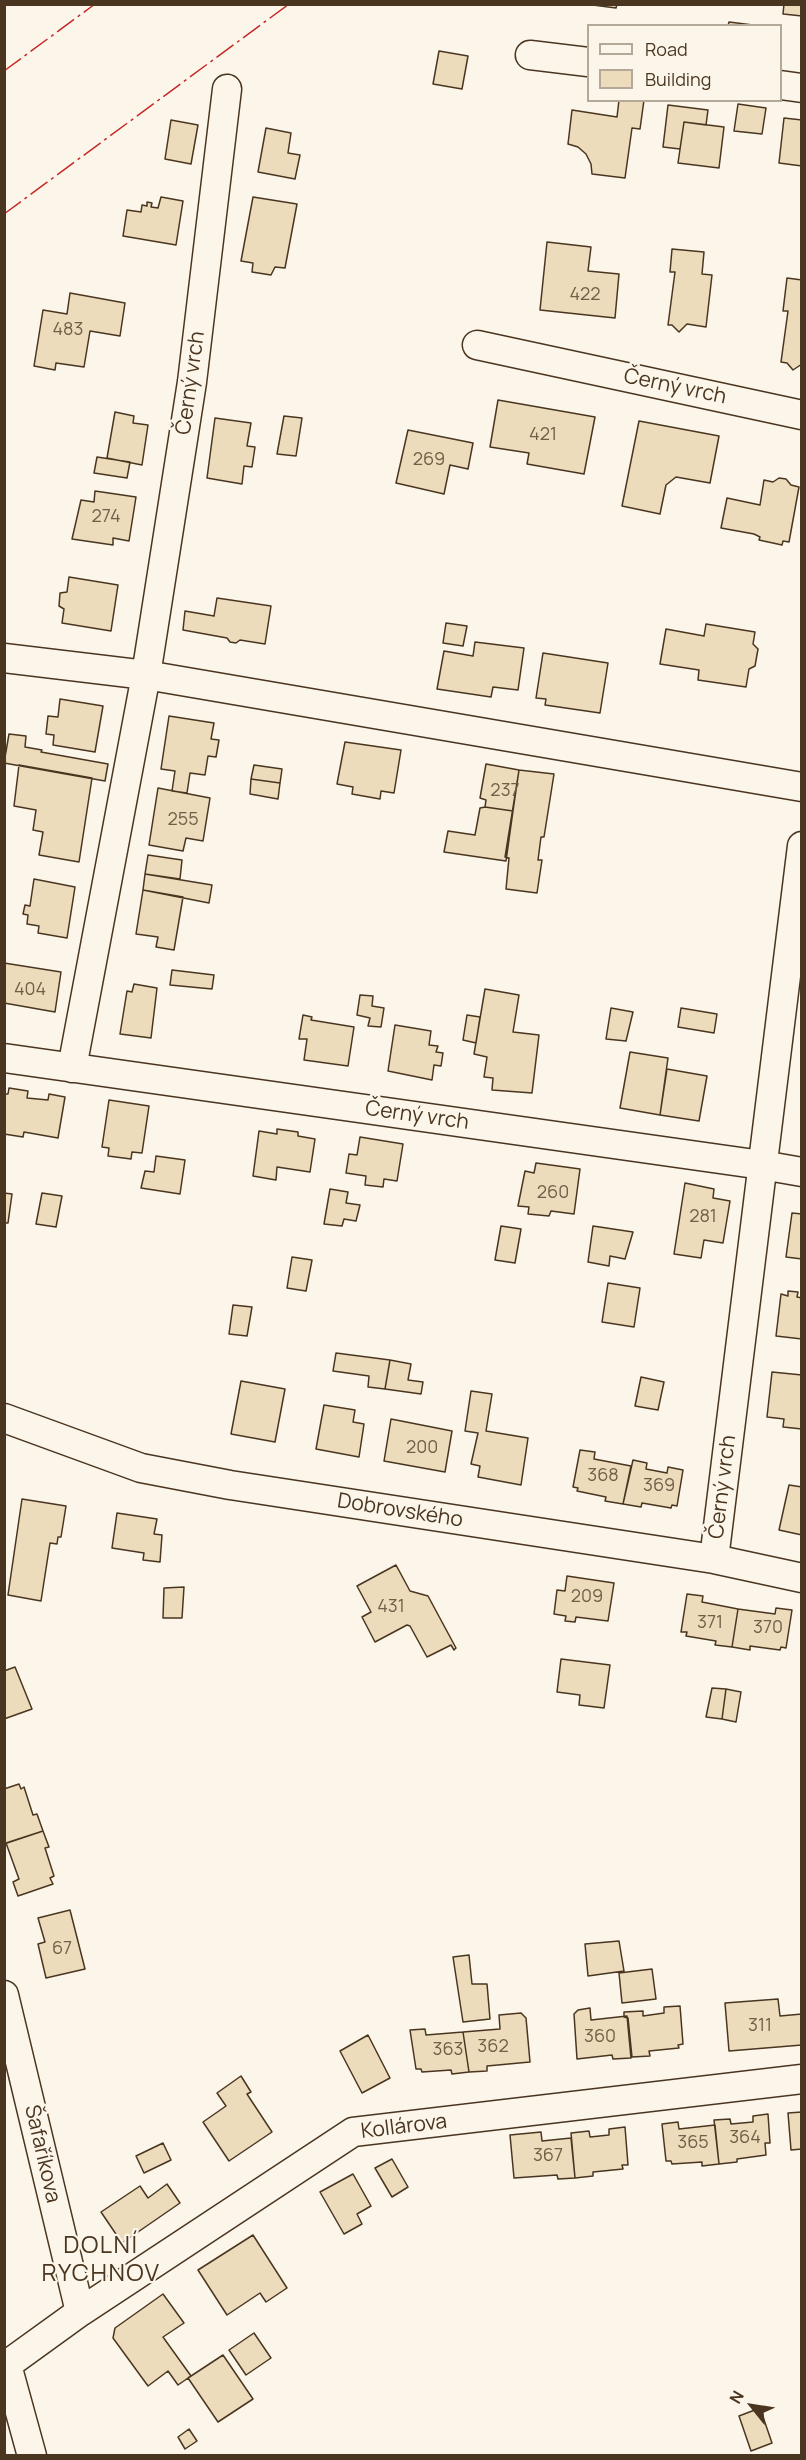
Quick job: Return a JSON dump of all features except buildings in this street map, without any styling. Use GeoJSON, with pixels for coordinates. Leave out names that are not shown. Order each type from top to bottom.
{"type":"FeatureCollection","features":[{"type":"Feature","properties":{"kind":"street"},"geometry":{"type":"LineString","coordinates":[[530,55],[587,62]]}},
{"type":"Feature","properties":{"kind":"street"},"geometry":{"type":"LineString","coordinates":[[782,85],[801,88]]}},
{"type":"Feature","properties":{"kind":"street","name":"Černý vrch"},"geometry":{"type":"LineString","coordinates":[[72,1068],[146,675],[192,382],[227,89]]}},
{"type":"Feature","properties":{"kind":"street","name":"Černý vrch"},"geometry":{"type":"LineString","coordinates":[[477,345],[801,415]]}},
{"type":"Feature","properties":{"kind":"street"},"geometry":{"type":"LineString","coordinates":[[4,658],[146,675],[801,787]]}},
{"type":"Feature","properties":{"kind":"street","name":"Černý vrch"},"geometry":{"type":"LineString","coordinates":[[714,1559],[801,846]]}},
{"type":"Feature","properties":{"kind":"street","name":"Černý vrch"},"geometry":{"type":"LineString","coordinates":[[4,1058],[762,1165]]}},
{"type":"Feature","properties":{"kind":"street"},"geometry":{"type":"LineString","coordinates":[[762,1165],[801,1172]]}},
{"type":"Feature","properties":{"kind":"street","name":"Dobrovského"},"geometry":{"type":"LineString","coordinates":[[4,1418],[141,1468],[230,1485],[714,1559],[801,1578]]}},
{"type":"Feature","properties":{"kind":"street","name":"Šafaříkova"},"geometry":{"type":"LineString","coordinates":[[4,1995],[80,2312]]}},
{"type":"Feature","properties":{"kind":"street","name":"Kollárova"},"geometry":{"type":"LineString","coordinates":[[6,2366],[80,2312],[353,2132],[801,2079]]}},
{"type":"Feature","properties":{"kind":"street"},"geometry":{"type":"LineString","coordinates":[[6,2366],[32,2456]]}},
{"type":"Feature","properties":{"kind":"power"},"geometry":{"type":"LineString","coordinates":[[4,71],[95,4]]}},
{"type":"Feature","properties":{"kind":"power"},"geometry":{"type":"LineString","coordinates":[[4,214],[289,4]]}},
{"type":"Feature","properties":{"kind":"district","name":"DOLNÍ RYCHNOV"},"geometry":{"type":"Point","coordinates":[101,2260]}}]}
